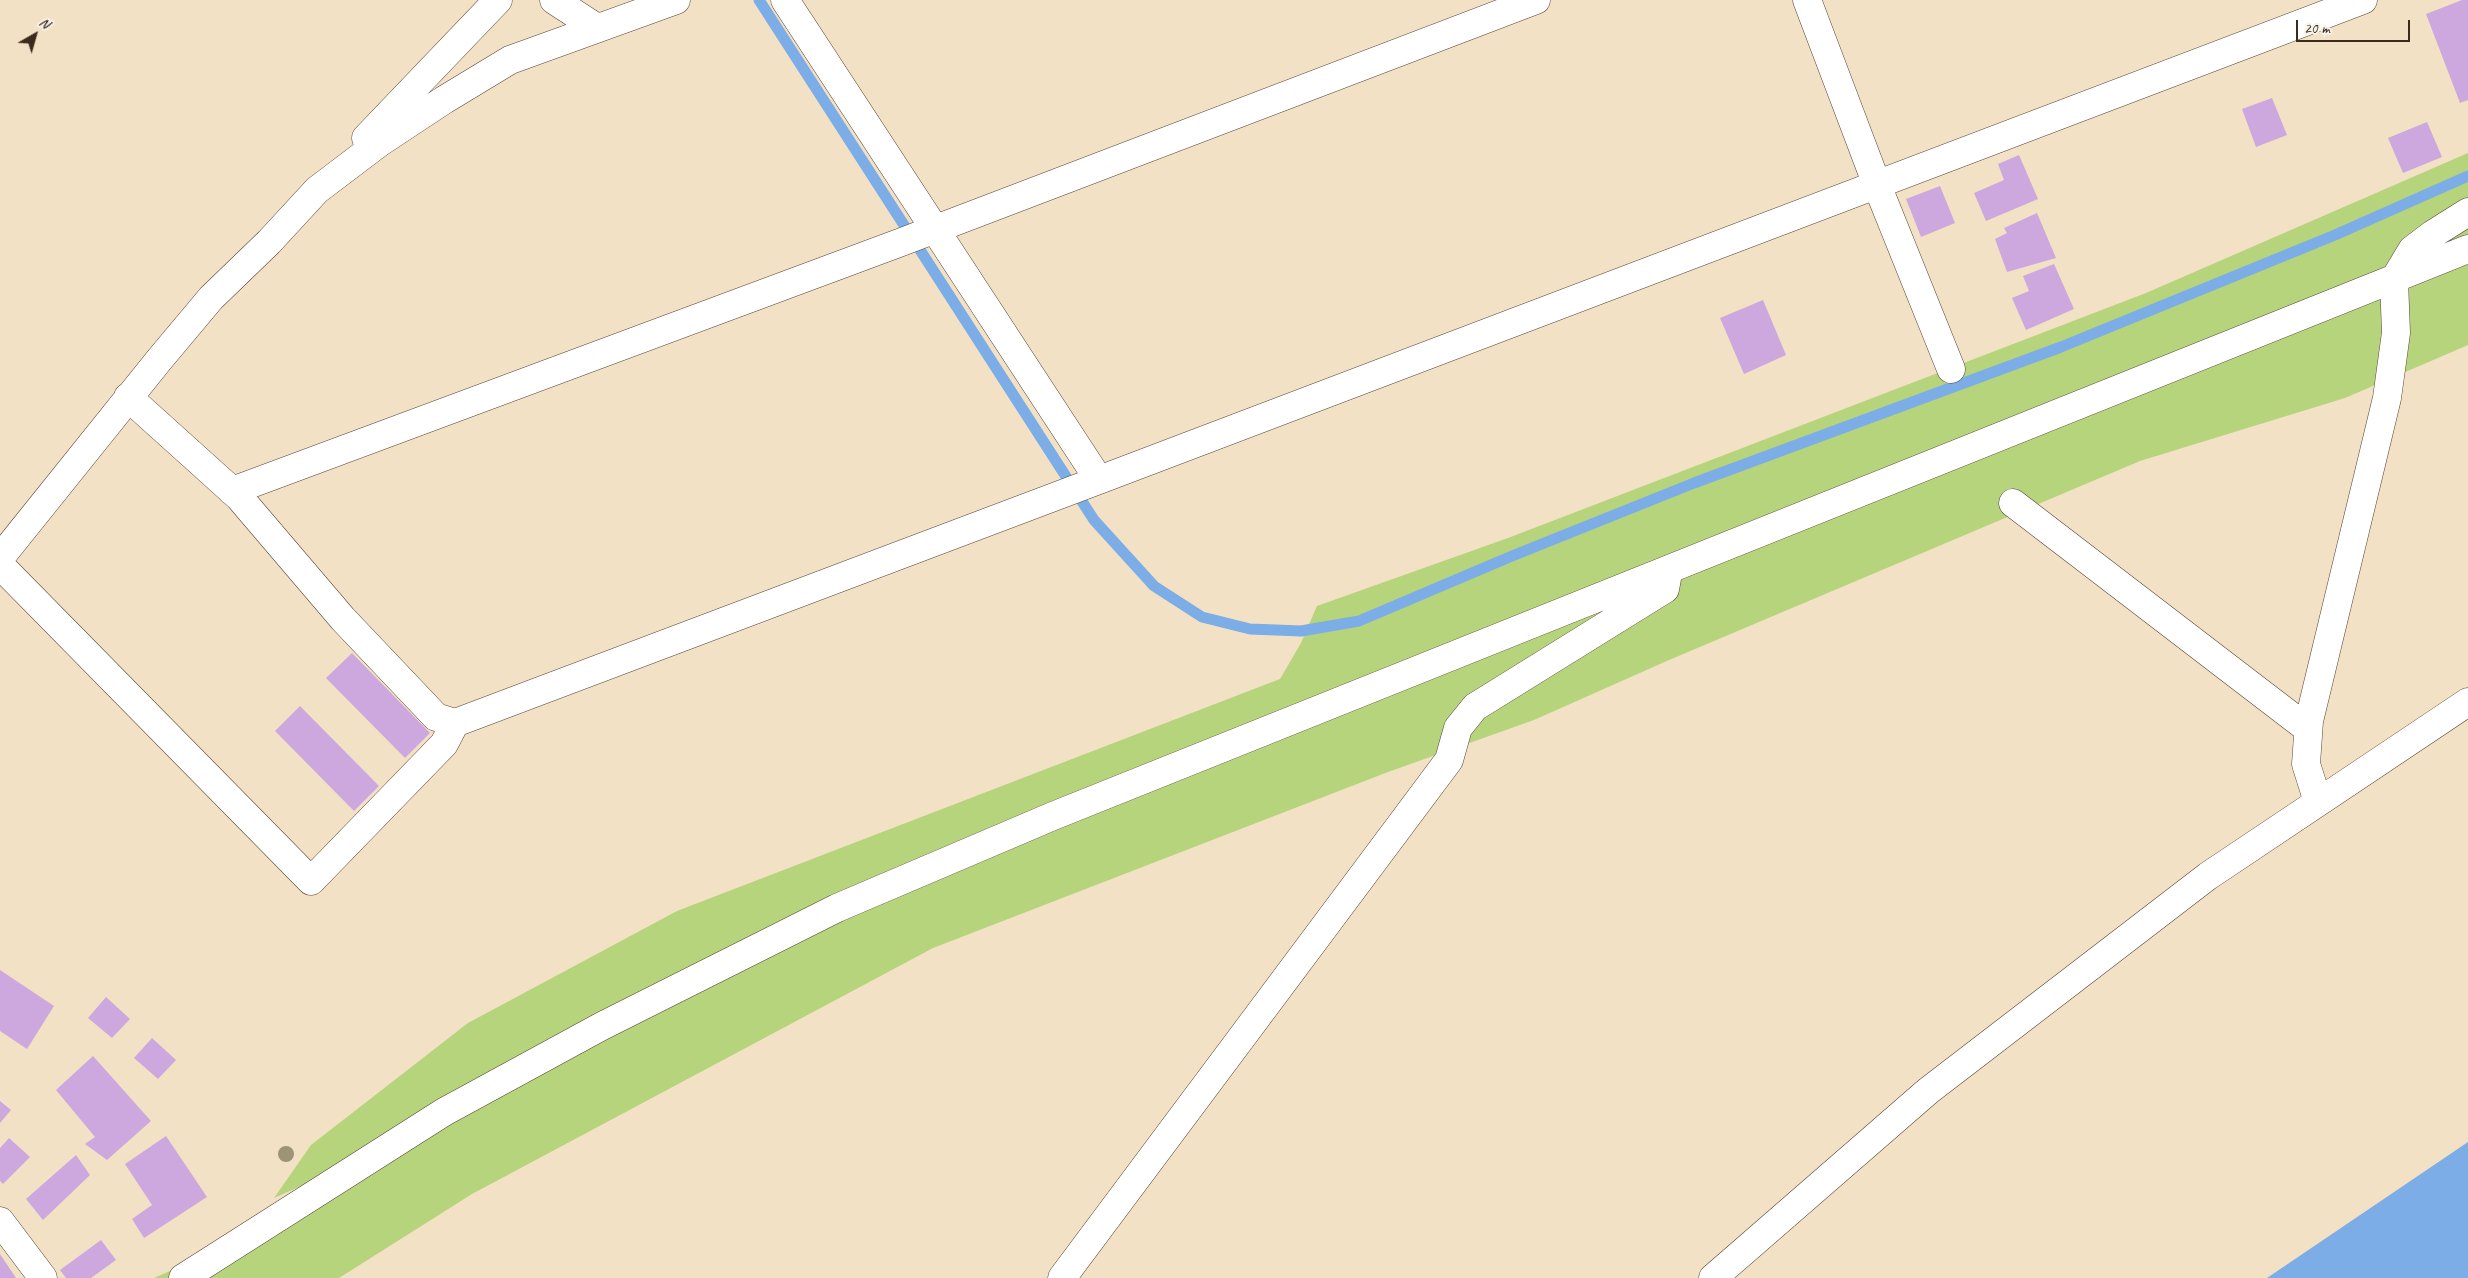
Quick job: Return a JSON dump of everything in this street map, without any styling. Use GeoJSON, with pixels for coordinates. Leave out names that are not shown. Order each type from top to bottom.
{"type":"FeatureCollection","features":[{"type":"Feature","properties":{"kind":"street"},"geometry":{"type":"LineString","coordinates":[[0,558],[211,298],[269,242],[498,0]]}},
{"type":"Feature","properties":{"kind":"street"},"geometry":{"type":"LineString","coordinates":[[554,0],[597,28]]}},
{"type":"Feature","properties":{"kind":"street"},"geometry":{"type":"LineString","coordinates":[[317,190],[387,138],[444,100],[510,60],[676,0]]}},
{"type":"Feature","properties":{"kind":"street"},"geometry":{"type":"LineString","coordinates":[[785,0],[1099,480]]}},
{"type":"Feature","properties":{"kind":"street"},"geometry":{"type":"LineString","coordinates":[[232,491],[899,243],[1536,0]]}},
{"type":"Feature","properties":{"kind":"street"},"geometry":{"type":"LineString","coordinates":[[1807,0],[1877,185],[1951,369]]}},
{"type":"Feature","properties":{"kind":"street"},"geometry":{"type":"LineString","coordinates":[[128,398],[232,491],[343,619],[436,717],[455,723],[2363,0]]}},
{"type":"Feature","properties":{"kind":"street"},"geometry":{"type":"LineString","coordinates":[[2318,802],[2306,764],[2308,729],[2387,398],[2396,333],[2394,280],[2412,250],[2468,212]]}},
{"type":"Feature","properties":{"kind":"street"},"geometry":{"type":"LineString","coordinates":[[183,1278],[444,1112],[602,1026],[837,908],[1053,816],[2468,249]]}},
{"type":"Feature","properties":{"kind":"street"},"geometry":{"type":"LineString","coordinates":[[2013,503],[2308,729]]}},
{"type":"Feature","properties":{"kind":"street"},"geometry":{"type":"LineString","coordinates":[[0,565],[311,881],[444,744],[455,723]]}},
{"type":"Feature","properties":{"kind":"street"},"geometry":{"type":"LineString","coordinates":[[1062,1278],[1448,760],[1458,728],[1475,707],[1665,589],[1668,571]]}},
{"type":"Feature","properties":{"kind":"street"},"geometry":{"type":"LineString","coordinates":[[1713,1278],[1928,1091],[2208,876],[2468,702]]}},
{"type":"Feature","properties":{"kind":"street"},"geometry":{"type":"LineString","coordinates":[[0,1221],[43,1278]]}},
{"type":"Feature","properties":{"kind":"green space"},"geometry":{"type":"Polygon","coordinates":[[[2468,153],[2468,235],[2072,397],[2468,251],[2468,345],[2345,398],[2140,461],[1669,660],[1534,720],[1388,772],[933,948],[472,1194],[339,1278],[154,1278],[247,1237],[403,1141],[274,1198],[311,1145],[468,1023],[677,911],[1280,679],[1301,643],[1317,606],[1508,538],[2146,293],[2468,153]]]}},
{"type":"Feature","properties":{"kind":"water"},"geometry":{"type":"Polygon","coordinates":[[[2468,1142],[2468,1278],[2267,1278],[2468,1142]]]}},
{"type":"Feature","properties":{"kind":"building"},"geometry":{"type":"Polygon","coordinates":[[[2462,0],[2468,0],[2468,100],[2460,103],[2426,14],[2462,0]]]}},
{"type":"Feature","properties":{"kind":"building"},"geometry":{"type":"Polygon","coordinates":[[[2272,98],[2287,135],[2256,147],[2242,109],[2272,98]]]}},
{"type":"Feature","properties":{"kind":"building"},"geometry":{"type":"Polygon","coordinates":[[[2427,122],[2442,157],[2403,173],[2388,138],[2427,122]]]}},
{"type":"Feature","properties":{"kind":"building"},"geometry":{"type":"Polygon","coordinates":[[[2019,155],[2038,199],[1986,221],[1974,193],[2004,180],[1998,164],[2019,155]]]}},
{"type":"Feature","properties":{"kind":"building"},"geometry":{"type":"Polygon","coordinates":[[[1940,186],[1955,223],[1921,237],[1906,199],[1940,186]]]}},
{"type":"Feature","properties":{"kind":"building"},"geometry":{"type":"Polygon","coordinates":[[[2037,213],[2056,258],[2007,272],[1995,239],[2007,233],[2004,228],[2037,213]]]}},
{"type":"Feature","properties":{"kind":"building"},"geometry":{"type":"Polygon","coordinates":[[[2054,264],[2074,309],[2026,330],[2012,298],[2029,291],[2023,276],[2054,264]]]}},
{"type":"Feature","properties":{"kind":"building"},"geometry":{"type":"Polygon","coordinates":[[[1763,300],[1786,355],[1744,374],[1720,318],[1763,300]]]}},
{"type":"Feature","properties":{"kind":"building"},"geometry":{"type":"Polygon","coordinates":[[[352,653],[430,733],[405,758],[326,678],[352,653]]]}},
{"type":"Feature","properties":{"kind":"building"},"geometry":{"type":"Polygon","coordinates":[[[300,706],[379,786],[354,811],[275,731],[300,706]]]}},
{"type":"Feature","properties":{"kind":"building"},"geometry":{"type":"Polygon","coordinates":[[[0,970],[54,1006],[27,1049],[0,1031],[0,970]]]}},
{"type":"Feature","properties":{"kind":"building"},"geometry":{"type":"Polygon","coordinates":[[[106,997],[130,1019],[112,1038],[88,1018],[106,997]]]}},
{"type":"Feature","properties":{"kind":"building"},"geometry":{"type":"Polygon","coordinates":[[[152,1038],[176,1060],[158,1079],[134,1058],[152,1038]]]}},
{"type":"Feature","properties":{"kind":"building"},"geometry":{"type":"Polygon","coordinates":[[[93,1056],[151,1121],[107,1160],[85,1144],[95,1137],[56,1090],[93,1056]]]}},
{"type":"Feature","properties":{"kind":"building"},"geometry":{"type":"Polygon","coordinates":[[[0,1101],[11,1110],[0,1123],[0,1101]]]}},
{"type":"Feature","properties":{"kind":"building"},"geometry":{"type":"Polygon","coordinates":[[[166,1136],[207,1197],[144,1238],[132,1219],[152,1205],[125,1164],[166,1136]]]}},
{"type":"Feature","properties":{"kind":"building"},"geometry":{"type":"Polygon","coordinates":[[[9,1138],[30,1157],[3,1184],[0,1181],[0,1148],[9,1138]]]}},
{"type":"Feature","properties":{"kind":"building"},"geometry":{"type":"Polygon","coordinates":[[[76,1155],[90,1175],[43,1220],[26,1199],[76,1155]]]}},
{"type":"Feature","properties":{"kind":"building"},"geometry":{"type":"Polygon","coordinates":[[[101,1240],[116,1260],[91,1278],[66,1278],[60,1270],[101,1240]]]}},
{"type":"Feature","properties":{"kind":"building"},"geometry":{"type":"Polygon","coordinates":[[[0,1254],[16,1278],[0,1278],[0,1254]]]}},
{"type":"Feature","properties":{"kind":"waterway"},"geometry":{"type":"LineString","coordinates":[[759,0],[1094,520],[1154,586],[1202,617],[1250,629],[1301,631],[1359,621],[1512,556],[1694,483],[2061,347],[2335,235],[2468,176]]}}]}
